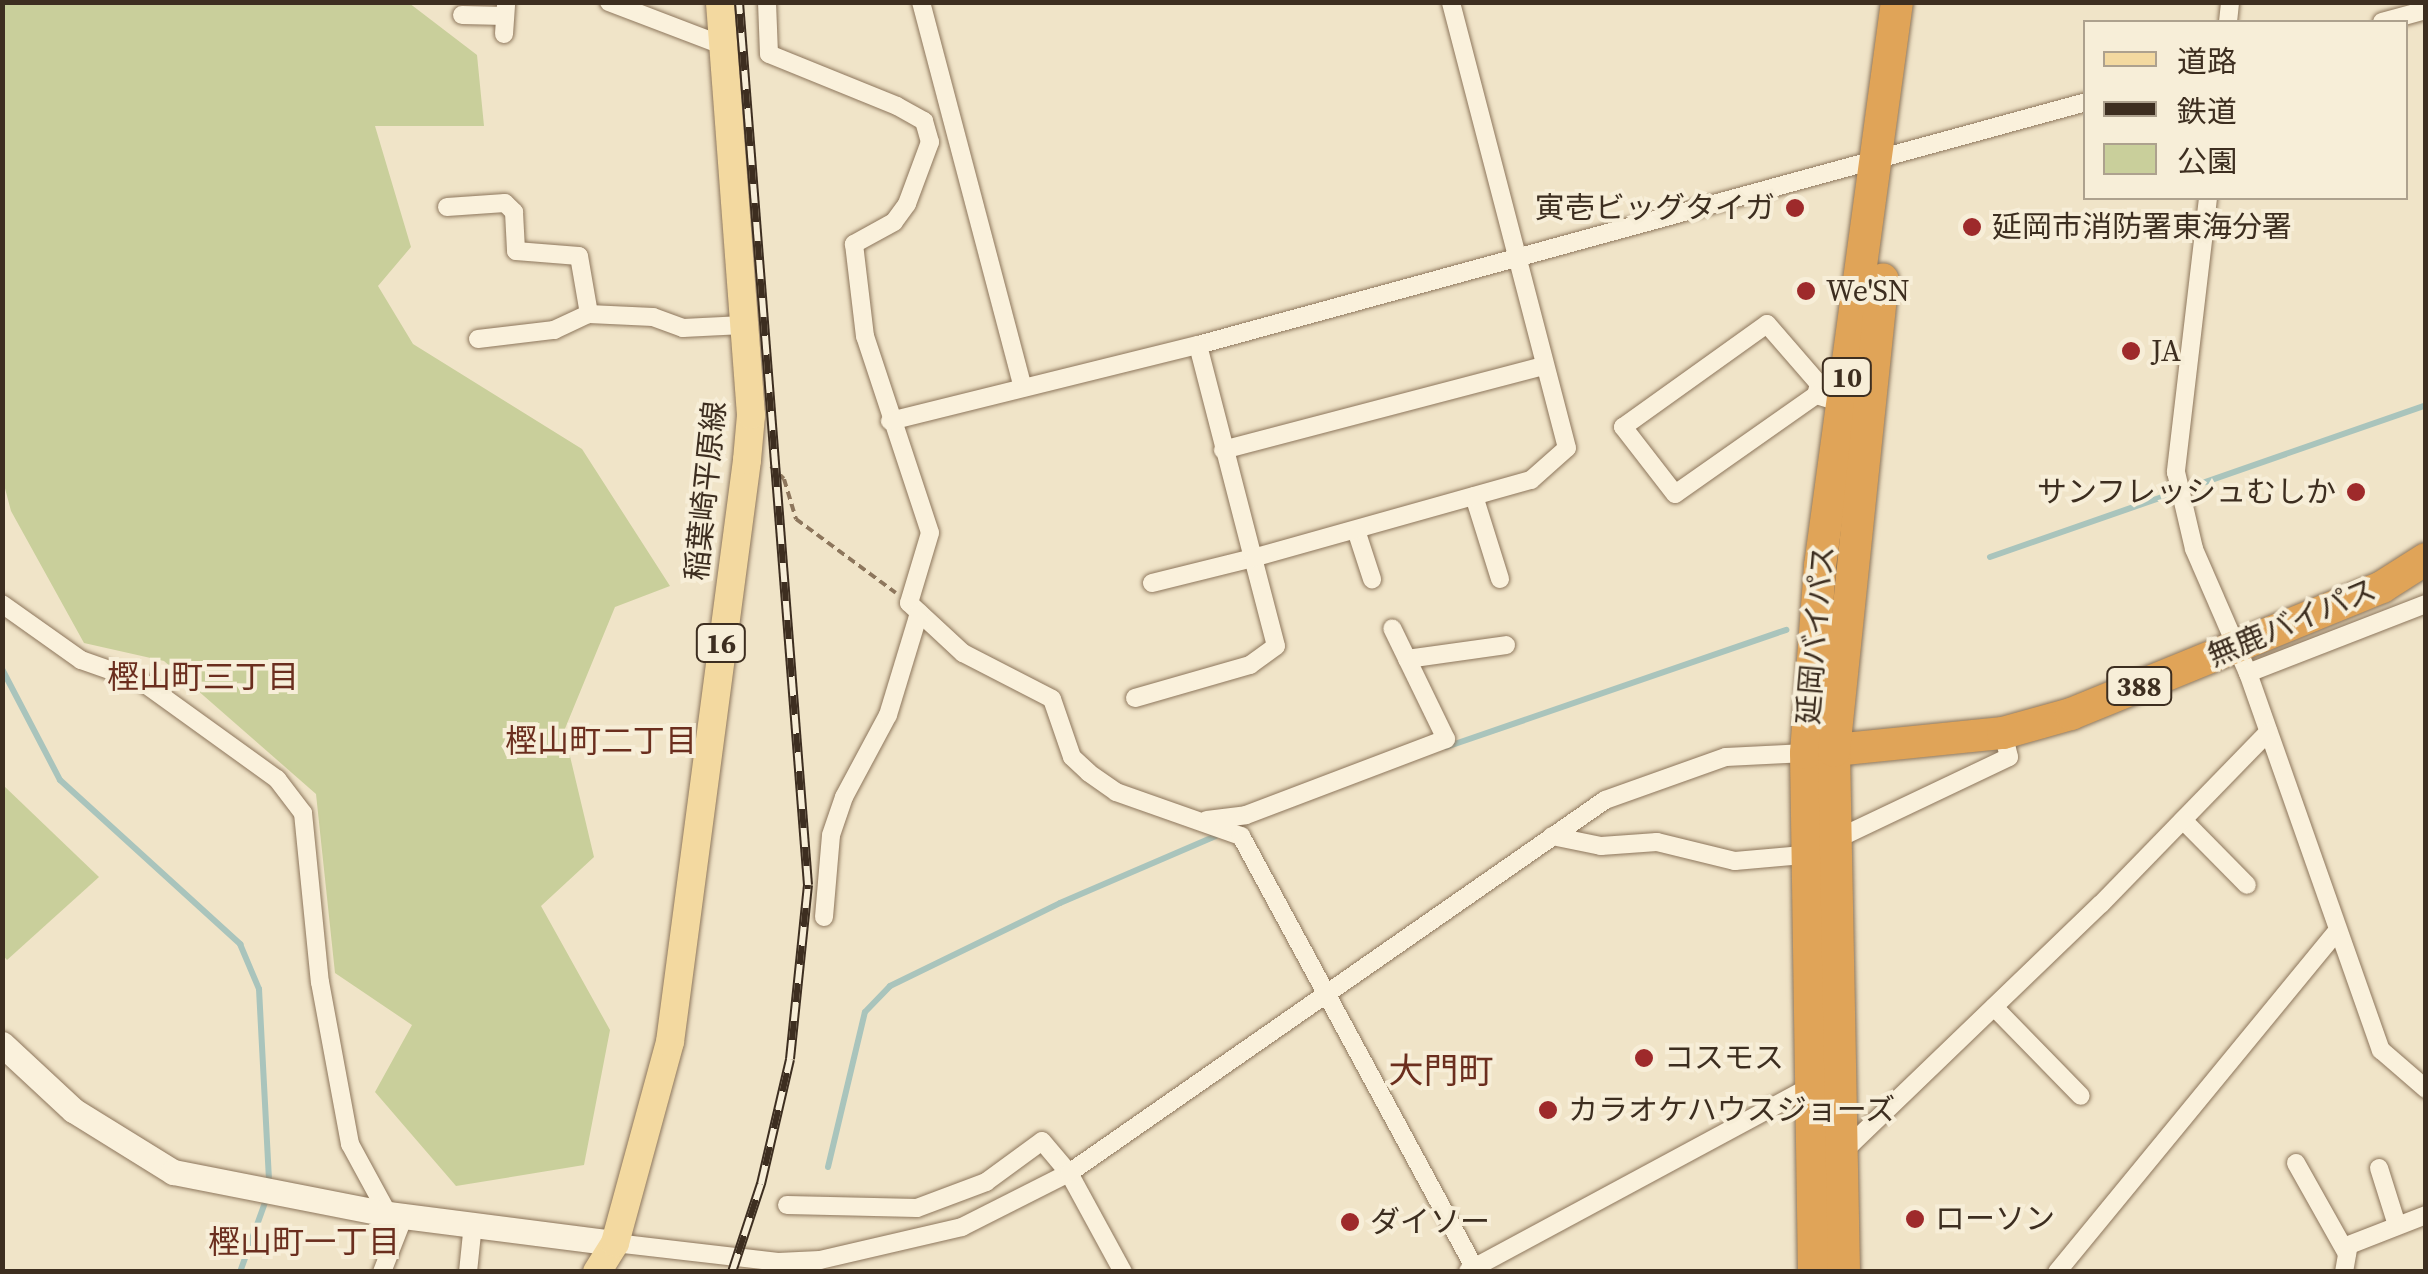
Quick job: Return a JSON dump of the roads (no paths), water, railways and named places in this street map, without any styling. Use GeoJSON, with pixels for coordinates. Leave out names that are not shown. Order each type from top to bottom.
{"type":"FeatureCollection","features":[{"type":"Feature","properties":{"kind":"highway","name":"延岡バイパス"},"geometry":{"type":"LineString","coordinates":[[1814,1272],[1802,854],[1820,752],[1888,154],[1897,2]]}},
{"type":"Feature","properties":{"kind":"highway","name":"延岡バイパス"},"geometry":{"type":"LineString","coordinates":[[1844,1272],[1835,836],[1820,752],[1820,566],[1830,399],[1888,154],[1918,2]]}},
{"type":"Feature","properties":{"kind":"highway","name":"無鹿バイパス"},"geometry":{"type":"LineString","coordinates":[[1820,752],[2003,733],[2242,660],[2382,587],[2426,559]]}},
{"type":"Feature","properties":{"kind":"main road","name":"稲葉崎平原線"},"geometry":{"type":"LineString","coordinates":[[597,1272],[615,1243],[670,1042],[747,460],[751,414],[720,2]]}},
{"type":"Feature","properties":{"kind":"street"},"geometry":{"type":"LineString","coordinates":[[609,2],[724,46]]}},
{"type":"Feature","properties":{"kind":"street"},"geometry":{"type":"LineString","coordinates":[[767,2],[769,54],[924,122],[930,142],[907,204],[894,222],[854,244],[862,319],[890,421],[930,533],[888,715],[844,797],[831,834],[824,917]]}},
{"type":"Feature","properties":{"kind":"street"},"geometry":{"type":"LineString","coordinates":[[921,2],[1023,388]]}},
{"type":"Feature","properties":{"kind":"street"},"geometry":{"type":"LineString","coordinates":[[1152,584],[1531,480],[1567,448],[1451,2]]}},
{"type":"Feature","properties":{"kind":"street"},"geometry":{"type":"LineString","coordinates":[[2389,20],[2426,10]]}},
{"type":"Feature","properties":{"kind":"street"},"geometry":{"type":"LineString","coordinates":[[462,15],[505,18]]}},
{"type":"Feature","properties":{"kind":"street"},"geometry":{"type":"LineString","coordinates":[[890,421],[1198,345],[2083,103]]}},
{"type":"Feature","properties":{"kind":"street"},"geometry":{"type":"LineString","coordinates":[[2208,200],[2178,478],[2194,548],[2242,660],[2335,934],[2381,1050],[2426,1089]]}},
{"type":"Feature","properties":{"kind":"street"},"geometry":{"type":"LineString","coordinates":[[447,207],[505,203],[514,212],[516,250],[579,256],[589,314]]}},
{"type":"Feature","properties":{"kind":"street"},"geometry":{"type":"LineString","coordinates":[[478,339],[554,330],[589,314],[653,317],[683,328],[743,325]]}},
{"type":"Feature","properties":{"kind":"street"},"geometry":{"type":"LineString","coordinates":[[1767,324],[1830,399],[1675,494],[1623,426],[1767,324]]}},
{"type":"Feature","properties":{"kind":"street"},"geometry":{"type":"LineString","coordinates":[[1135,698],[1250,665],[1276,646],[1198,345]]}},
{"type":"Feature","properties":{"kind":"street"},"geometry":{"type":"LineString","coordinates":[[1224,450],[1543,366]]}},
{"type":"Feature","properties":{"kind":"street"},"geometry":{"type":"LineString","coordinates":[[1474,496],[1500,578]]}},
{"type":"Feature","properties":{"kind":"street"},"geometry":{"type":"LineString","coordinates":[[1356,530],[1372,578]]}},
{"type":"Feature","properties":{"kind":"street"},"geometry":{"type":"LineString","coordinates":[[2,604],[81,660],[141,680],[277,779],[302,813],[320,982],[350,1144],[396,1215],[382,1272]]}},
{"type":"Feature","properties":{"kind":"street"},"geometry":{"type":"LineString","coordinates":[[2242,660],[2426,604]]}},
{"type":"Feature","properties":{"kind":"street"},"geometry":{"type":"LineString","coordinates":[[914,608],[963,653],[1052,699],[1072,757],[1089,774],[1116,792],[1241,836],[1324,999],[1473,1270],[1810,1087]]}},
{"type":"Feature","properties":{"kind":"street"},"geometry":{"type":"LineString","coordinates":[[1204,823],[1246,815],[1446,740],[1392,628]]}},
{"type":"Feature","properties":{"kind":"street"},"geometry":{"type":"LineString","coordinates":[[1406,659],[1506,645]]}},
{"type":"Feature","properties":{"kind":"street"},"geometry":{"type":"LineString","coordinates":[[1843,1152],[1994,1007],[2268,732]]}},
{"type":"Feature","properties":{"kind":"street"},"geometry":{"type":"LineString","coordinates":[[1552,836],[1601,846],[1657,842],[1735,861],[1802,854],[2010,756],[2003,733]]}},
{"type":"Feature","properties":{"kind":"street"},"geometry":{"type":"LineString","coordinates":[[2,1044],[73,1110],[172,1172],[396,1215],[780,1267],[885,1249],[962,1227],[1069,1173],[1324,999],[1604,800],[1660,776],[1726,757],[1820,752]]}},
{"type":"Feature","properties":{"kind":"street"},"geometry":{"type":"LineString","coordinates":[[2183,820],[2247,885]]}},
{"type":"Feature","properties":{"kind":"street"},"geometry":{"type":"LineString","coordinates":[[2057,1272],[2335,934]]}},
{"type":"Feature","properties":{"kind":"street"},"geometry":{"type":"LineString","coordinates":[[1994,1007],[2081,1096]]}},
{"type":"Feature","properties":{"kind":"street"},"geometry":{"type":"LineString","coordinates":[[787,1205],[917,1208],[986,1182],[1042,1141],[1069,1173],[1123,1272]]}},
{"type":"Feature","properties":{"kind":"street"},"geometry":{"type":"LineString","coordinates":[[2296,1163],[2346,1262]]}},
{"type":"Feature","properties":{"kind":"street"},"geometry":{"type":"LineString","coordinates":[[2378,1168],[2398,1225]]}},
{"type":"Feature","properties":{"kind":"street"},"geometry":{"type":"LineString","coordinates":[[2346,1262],[2349,1245],[2426,1215]]}},
{"type":"Feature","properties":{"kind":"street"},"geometry":{"type":"LineString","coordinates":[[468,1272],[473,1224]]}},
{"type":"Feature","properties":{"kind":"waterway"},"geometry":{"type":"LineString","coordinates":[[1990,557],[2426,405]]}},
{"type":"Feature","properties":{"kind":"waterway"},"geometry":{"type":"LineString","coordinates":[[1446,747],[1786,630]]}},
{"type":"Feature","properties":{"kind":"waterway"},"geometry":{"type":"LineString","coordinates":[[2,669],[60,780],[240,944],[259,989],[269,1177]]}},
{"type":"Feature","properties":{"kind":"waterway"},"geometry":{"type":"LineString","coordinates":[[828,1167],[865,1012],[890,986],[1060,903],[1220,834]]}},
{"type":"Feature","properties":{"kind":"waterway"},"geometry":{"type":"LineString","coordinates":[[240,1272],[267,1197]]}},
{"type":"Feature","properties":{"kind":"railway"},"geometry":{"type":"LineString","coordinates":[[732,1272],[761,1184],[790,1059],[808,885],[739,2]]}},
{"type":"Feature","properties":{"kind":"place","name":"寅壱ビッグタイガ"},"geometry":{"type":"Point","coordinates":[1795,208]}},
{"type":"Feature","properties":{"kind":"place","name":"延岡市消防署東海分署"},"geometry":{"type":"Point","coordinates":[1972,227]}},
{"type":"Feature","properties":{"kind":"place","name":"We'SN"},"geometry":{"type":"Point","coordinates":[1806,291]}},
{"type":"Feature","properties":{"kind":"place","name":"JA"},"geometry":{"type":"Point","coordinates":[2131,351]}},
{"type":"Feature","properties":{"kind":"place","name":"サンフレッシュむしか"},"geometry":{"type":"Point","coordinates":[2356,492]}},
{"type":"Feature","properties":{"kind":"place","name":"コスモス"},"geometry":{"type":"Point","coordinates":[1644,1058]}},
{"type":"Feature","properties":{"kind":"place","name":"カラオケハウスジョーズ"},"geometry":{"type":"Point","coordinates":[1548,1110]}},
{"type":"Feature","properties":{"kind":"place","name":"ローソン"},"geometry":{"type":"Point","coordinates":[1915,1219]}},
{"type":"Feature","properties":{"kind":"place","name":"ダイソー"},"geometry":{"type":"Point","coordinates":[1350,1222]}},
{"type":"Feature","properties":{"kind":"district","name":"樫山町三丁目"},"geometry":{"type":"Point","coordinates":[203,677]}},
{"type":"Feature","properties":{"kind":"district","name":"樫山町二丁目"},"geometry":{"type":"Point","coordinates":[601,741]}},
{"type":"Feature","properties":{"kind":"district","name":"大門町"},"geometry":{"type":"Point","coordinates":[1441,1071]}},
{"type":"Feature","properties":{"kind":"district","name":"樫山町一丁目"},"geometry":{"type":"Point","coordinates":[304,1242]}}]}
